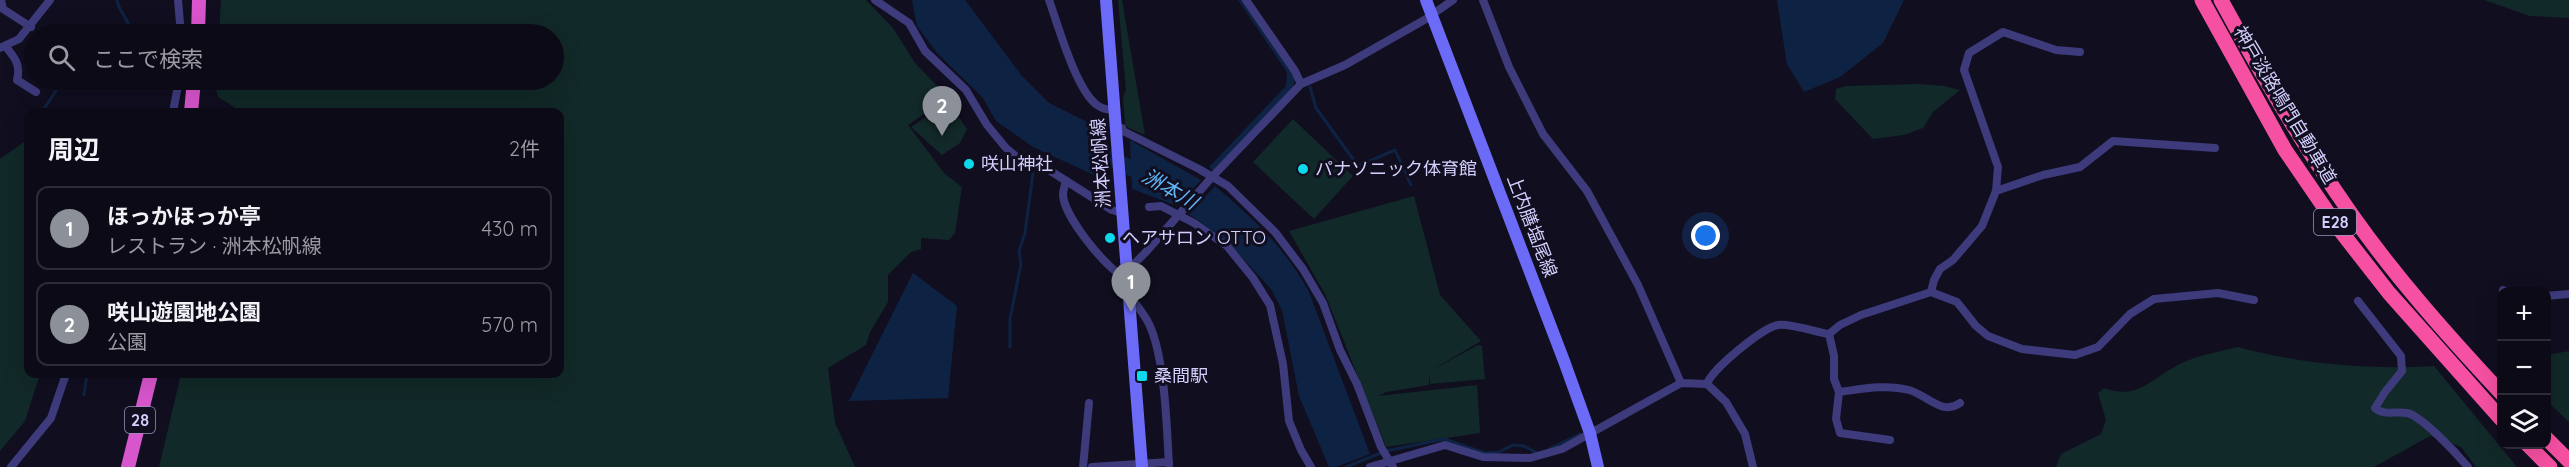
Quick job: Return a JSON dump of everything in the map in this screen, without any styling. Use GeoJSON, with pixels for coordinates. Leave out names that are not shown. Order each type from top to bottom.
{"type":"FeatureCollection","features":[{"type":"Feature","properties":{"kind":"highway"},"geometry":{"type":"LineString","coordinates":[[198,24],[199,0]]}},
{"type":"Feature","properties":{"kind":"highway","name":"神戸淡路鳴門自動車道"},"geometry":{"type":"LineString","coordinates":[[2202,0],[2285,150],[2340,229],[2396,302],[2497,414]]}},
{"type":"Feature","properties":{"kind":"highway","name":"神戸淡路鳴門自動車道"},"geometry":{"type":"LineString","coordinates":[[2221,0],[2299,137],[2352,216],[2405,285],[2497,388]]}},
{"type":"Feature","properties":{"kind":"highway"},"geometry":{"type":"LineString","coordinates":[[191,108],[193,90]]}},
{"type":"Feature","properties":{"kind":"highway","name":"28"},"geometry":{"type":"LineString","coordinates":[[128,467],[150,378]]}},
{"type":"Feature","properties":{"kind":"highway"},"geometry":{"type":"LineString","coordinates":[[2551,442],[2569,460]]}},
{"type":"Feature","properties":{"kind":"highway"},"geometry":{"type":"LineString","coordinates":[[2532,449],[2550,467]]}},
{"type":"Feature","properties":{"kind":"main road","name":"洲本松帆線"},"geometry":{"type":"LineString","coordinates":[[1106,0],[1115,110],[1119,129],[1122,208],[1142,466]]}},
{"type":"Feature","properties":{"kind":"main road","name":"上内膳塩尾線"},"geometry":{"type":"LineString","coordinates":[[1426,0],[1590,433],[1598,467]]}},
{"type":"Feature","properties":{"kind":"street"},"geometry":{"type":"LineString","coordinates":[[2,0],[3,9],[26,24]]}},
{"type":"Feature","properties":{"kind":"street"},"geometry":{"type":"LineString","coordinates":[[33,24],[50,0]]}},
{"type":"Feature","properties":{"kind":"street"},"geometry":{"type":"LineString","coordinates":[[178,0],[180,24]]}},
{"type":"Feature","properties":{"kind":"street"},"geometry":{"type":"LineString","coordinates":[[875,0],[909,23],[926,51],[966,90],[987,125],[1006,148],[1017,157],[1049,170],[1112,210],[1122,208]]}},
{"type":"Feature","properties":{"kind":"street"},"geometry":{"type":"LineString","coordinates":[[1049,0],[1070,60],[1086,91],[1095,104],[1115,110]]}},
{"type":"Feature","properties":{"kind":"street"},"geometry":{"type":"LineString","coordinates":[[1246,0],[1295,71],[1301,84]]}},
{"type":"Feature","properties":{"kind":"street"},"geometry":{"type":"LineString","coordinates":[[1126,264],[1135,263],[1211,178],[1301,84],[1345,65],[1426,20],[1431,14],[1453,0]]}},
{"type":"Feature","properties":{"kind":"street"},"geometry":{"type":"LineString","coordinates":[[1483,0],[1509,67],[1543,134],[1587,191],[1638,285],[1681,383]]}},
{"type":"Feature","properties":{"kind":"street"},"geometry":{"type":"LineString","coordinates":[[1931,292],[1940,269],[1953,260],[1982,226],[1996,191],[1998,167],[1964,70],[1970,52],[2003,32],[2056,51],[2080,52]]}},
{"type":"Feature","properties":{"kind":"street"},"geometry":{"type":"LineString","coordinates":[[24,34],[3,47],[18,62],[17,80],[24,84]]}},
{"type":"Feature","properties":{"kind":"street"},"geometry":{"type":"LineString","coordinates":[[173,108],[177,90]]}},
{"type":"Feature","properties":{"kind":"street"},"geometry":{"type":"LineString","coordinates":[[1119,129],[1236,193],[1275,232],[1303,269],[1323,303],[1340,350],[1358,384],[1380,447],[1388,461]]}},
{"type":"Feature","properties":{"kind":"street"},"geometry":{"type":"LineString","coordinates":[[1996,191],[2043,174],[2080,167],[2113,141],[2215,148]]}},
{"type":"Feature","properties":{"kind":"street"},"geometry":{"type":"LineString","coordinates":[[1066,181],[1063,196],[1086,240],[1118,275],[1127,279]]}},
{"type":"Feature","properties":{"kind":"street"},"geometry":{"type":"LineString","coordinates":[[1149,207],[1161,206],[1179,213],[1227,246],[1253,278],[1270,305],[1282,364],[1289,421],[1311,467]]}},
{"type":"Feature","properties":{"kind":"street"},"geometry":{"type":"LineString","coordinates":[[1829,334],[1840,325],[1861,315],[1931,292],[1957,302],[1976,326],[1988,336],[2022,349],[2068,356],[2082,354],[2098,346],[2130,314],[2154,299],[2218,293],[2254,300]]}},
{"type":"Feature","properties":{"kind":"street"},"geometry":{"type":"LineString","coordinates":[[2551,296],[2569,294]]}},
{"type":"Feature","properties":{"kind":"street"},"geometry":{"type":"LineString","coordinates":[[2358,301],[2401,356],[2402,371],[2375,408],[2380,413],[2409,413],[2452,448],[2468,467]]}},
{"type":"Feature","properties":{"kind":"street"},"geometry":{"type":"LineString","coordinates":[[1092,467],[1169,464],[1168,435],[1156,350],[1149,324],[1136,304],[1130,304]]}},
{"type":"Feature","properties":{"kind":"street"},"geometry":{"type":"LineString","coordinates":[[1707,384],[1714,372],[1766,329],[1780,324],[1829,334]]}},
{"type":"Feature","properties":{"kind":"street"},"geometry":{"type":"LineString","coordinates":[[1829,334],[1834,356],[1834,379],[1839,392],[1836,419],[1840,433],[1890,440]]}},
{"type":"Feature","properties":{"kind":"street"},"geometry":{"type":"LineString","coordinates":[[11,467],[51,418],[65,378]]}},
{"type":"Feature","properties":{"kind":"street"},"geometry":{"type":"LineString","coordinates":[[1370,467],[1445,445],[1483,457],[1530,458],[1562,449],[1681,383],[1707,384],[1726,402],[1745,434],[1753,467]]}},
{"type":"Feature","properties":{"kind":"street"},"geometry":{"type":"LineString","coordinates":[[1839,392],[1865,387],[1892,388],[1909,390],[1944,408],[1954,407],[1960,403]]}},
{"type":"Feature","properties":{"kind":"street"},"geometry":{"type":"LineString","coordinates":[[1083,467],[1089,403]]}},
{"type":"Feature","properties":{"kind":"green space"},"geometry":{"type":"Polygon","coordinates":[[[221,0],[866,0],[893,28],[915,63],[942,91],[942,102],[908,125],[945,174],[962,187],[955,233],[949,240],[921,238],[921,249],[911,252],[888,275],[888,302],[870,332],[866,345],[828,368],[835,423],[855,467],[159,467],[180,378],[564,378],[564,108],[236,108],[218,97],[216,90],[564,90],[564,24],[220,24],[221,0]]]}},
{"type":"Feature","properties":{"kind":"green space"},"geometry":{"type":"Polygon","coordinates":[[[1118,0],[1122,0],[1145,135],[1125,126],[1123,97],[1126,90],[1118,0]]]}},
{"type":"Feature","properties":{"kind":"green space"},"geometry":{"type":"Polygon","coordinates":[[[2484,0],[2569,0],[2569,18],[2530,16],[2484,0]]]}},
{"type":"Feature","properties":{"kind":"green space"},"geometry":{"type":"Polygon","coordinates":[[[1918,84],[1960,90],[1933,112],[1923,128],[1904,135],[1873,139],[1835,99],[1836,89],[1846,86],[1918,84]]]}},
{"type":"Feature","properties":{"kind":"green space"},"geometry":{"type":"Polygon","coordinates":[[[944,105],[955,112],[967,129],[960,143],[942,155],[911,127],[944,105]]]}},
{"type":"Feature","properties":{"kind":"green space","name":"パナソニック体育館"},"geometry":{"type":"Polygon","coordinates":[[[1293,119],[1353,176],[1314,219],[1253,162],[1293,119]]]}},
{"type":"Feature","properties":{"kind":"green space"},"geometry":{"type":"Polygon","coordinates":[[[24,142],[24,378],[39,378],[25,421],[0,451],[0,159],[24,142]]]}},
{"type":"Feature","properties":{"kind":"green space"},"geometry":{"type":"Polygon","coordinates":[[[1414,196],[1440,295],[1481,341],[1432,370],[1478,345],[1482,346],[1485,379],[1430,384],[1429,371],[1429,385],[1386,392],[1378,396],[1477,385],[1480,433],[1386,447],[1325,294],[1289,231],[1414,196]]]}},
{"type":"Feature","properties":{"kind":"green space"},"geometry":{"type":"Polygon","coordinates":[[[2238,347],[2310,362],[2385,367],[2434,366],[2497,443],[2497,449],[2502,449],[2517,467],[2476,467],[2461,447],[2430,436],[2374,467],[2056,467],[2061,454],[2101,434],[2106,420],[2098,393],[2104,388],[2126,392],[2135,390],[2187,361],[2238,347]]]}},
{"type":"Feature","properties":{"kind":"green space"},"geometry":{"type":"Polygon","coordinates":[[[2569,351],[2569,422],[2551,405],[2551,354],[2569,351]]]}},
{"type":"Feature","properties":{"kind":"water"},"geometry":{"type":"Polygon","coordinates":[[[912,0],[965,0],[1022,76],[1049,103],[1103,130],[1107,181],[1033,147],[996,121],[983,98],[937,53],[917,26],[912,0]]]}},
{"type":"Feature","properties":{"kind":"water"},"geometry":{"type":"Polygon","coordinates":[[[1238,0],[1243,0],[1293,72],[1295,81],[1292,89],[1213,171],[1209,167],[1286,86],[1287,72],[1238,0]]]}},
{"type":"Feature","properties":{"kind":"water"},"geometry":{"type":"Polygon","coordinates":[[[1777,0],[1904,0],[1883,43],[1840,77],[1804,92],[1787,64],[1777,0]]]}},
{"type":"Feature","properties":{"kind":"water"},"geometry":{"type":"Polygon","coordinates":[[[1130,140],[1201,180],[1177,206],[1132,189],[1130,140]]]}},
{"type":"Feature","properties":{"kind":"water"},"geometry":{"type":"Polygon","coordinates":[[[1215,186],[1267,234],[1300,276],[1309,292],[1370,454],[1336,467],[1329,467],[1299,396],[1282,310],[1271,289],[1226,240],[1189,214],[1215,186]]]}},
{"type":"Feature","properties":{"kind":"water"},"geometry":{"type":"Polygon","coordinates":[[[913,273],[957,306],[948,398],[849,401],[913,273]]]}},
{"type":"Feature","properties":{"kind":"waterway"},"geometry":{"type":"LineString","coordinates":[[117,0],[128,24]]}},
{"type":"Feature","properties":{"kind":"waterway"},"geometry":{"type":"LineString","coordinates":[[1310,87],[1316,108],[1358,166],[1395,150],[1411,185]]}},
{"type":"Feature","properties":{"kind":"waterway"},"geometry":{"type":"LineString","coordinates":[[45,108],[56,90]]}},
{"type":"Feature","properties":{"kind":"waterway","name":"洲本川"},"geometry":{"type":"LineString","coordinates":[[1084,147],[1169,185],[1215,216]]}},
{"type":"Feature","properties":{"kind":"waterway"},"geometry":{"type":"LineString","coordinates":[[1010,347],[1010,319],[1021,264],[1019,251],[1025,233],[1033,173]]}},
{"type":"Feature","properties":{"kind":"waterway"},"geometry":{"type":"LineString","coordinates":[[84,395],[86,378]]}},
{"type":"Feature","properties":{"kind":"waterway"},"geometry":{"type":"LineString","coordinates":[[1549,449],[1580,434]]}},
{"type":"Feature","properties":{"kind":"waterway"},"geometry":{"type":"LineString","coordinates":[[1346,467],[1386,451],[1444,439],[1485,453],[1499,452],[1513,445],[1524,446],[1537,453]]}},
{"type":"Feature","properties":{"kind":"place","name":"咲山遊園地公園"},"geometry":{"type":"Point","coordinates":[942,136]}},
{"type":"Feature","properties":{"kind":"place","name":"咲山神社"},"geometry":{"type":"Point","coordinates":[969,164]}},
{"type":"Feature","properties":{"kind":"place","name":"パナソニック体育館"},"geometry":{"type":"Point","coordinates":[1303,169]}},
{"type":"Feature","properties":{"kind":"place","name":"ヘアサロン OTTO"},"geometry":{"type":"Point","coordinates":[1110,238]}},
{"type":"Feature","properties":{"kind":"place","name":"ほっかほっか亭"},"geometry":{"type":"Point","coordinates":[1131,312]}},
{"type":"Feature","properties":{"kind":"place","name":"桑間駅"},"geometry":{"type":"Point","coordinates":[1142,376]}}]}
